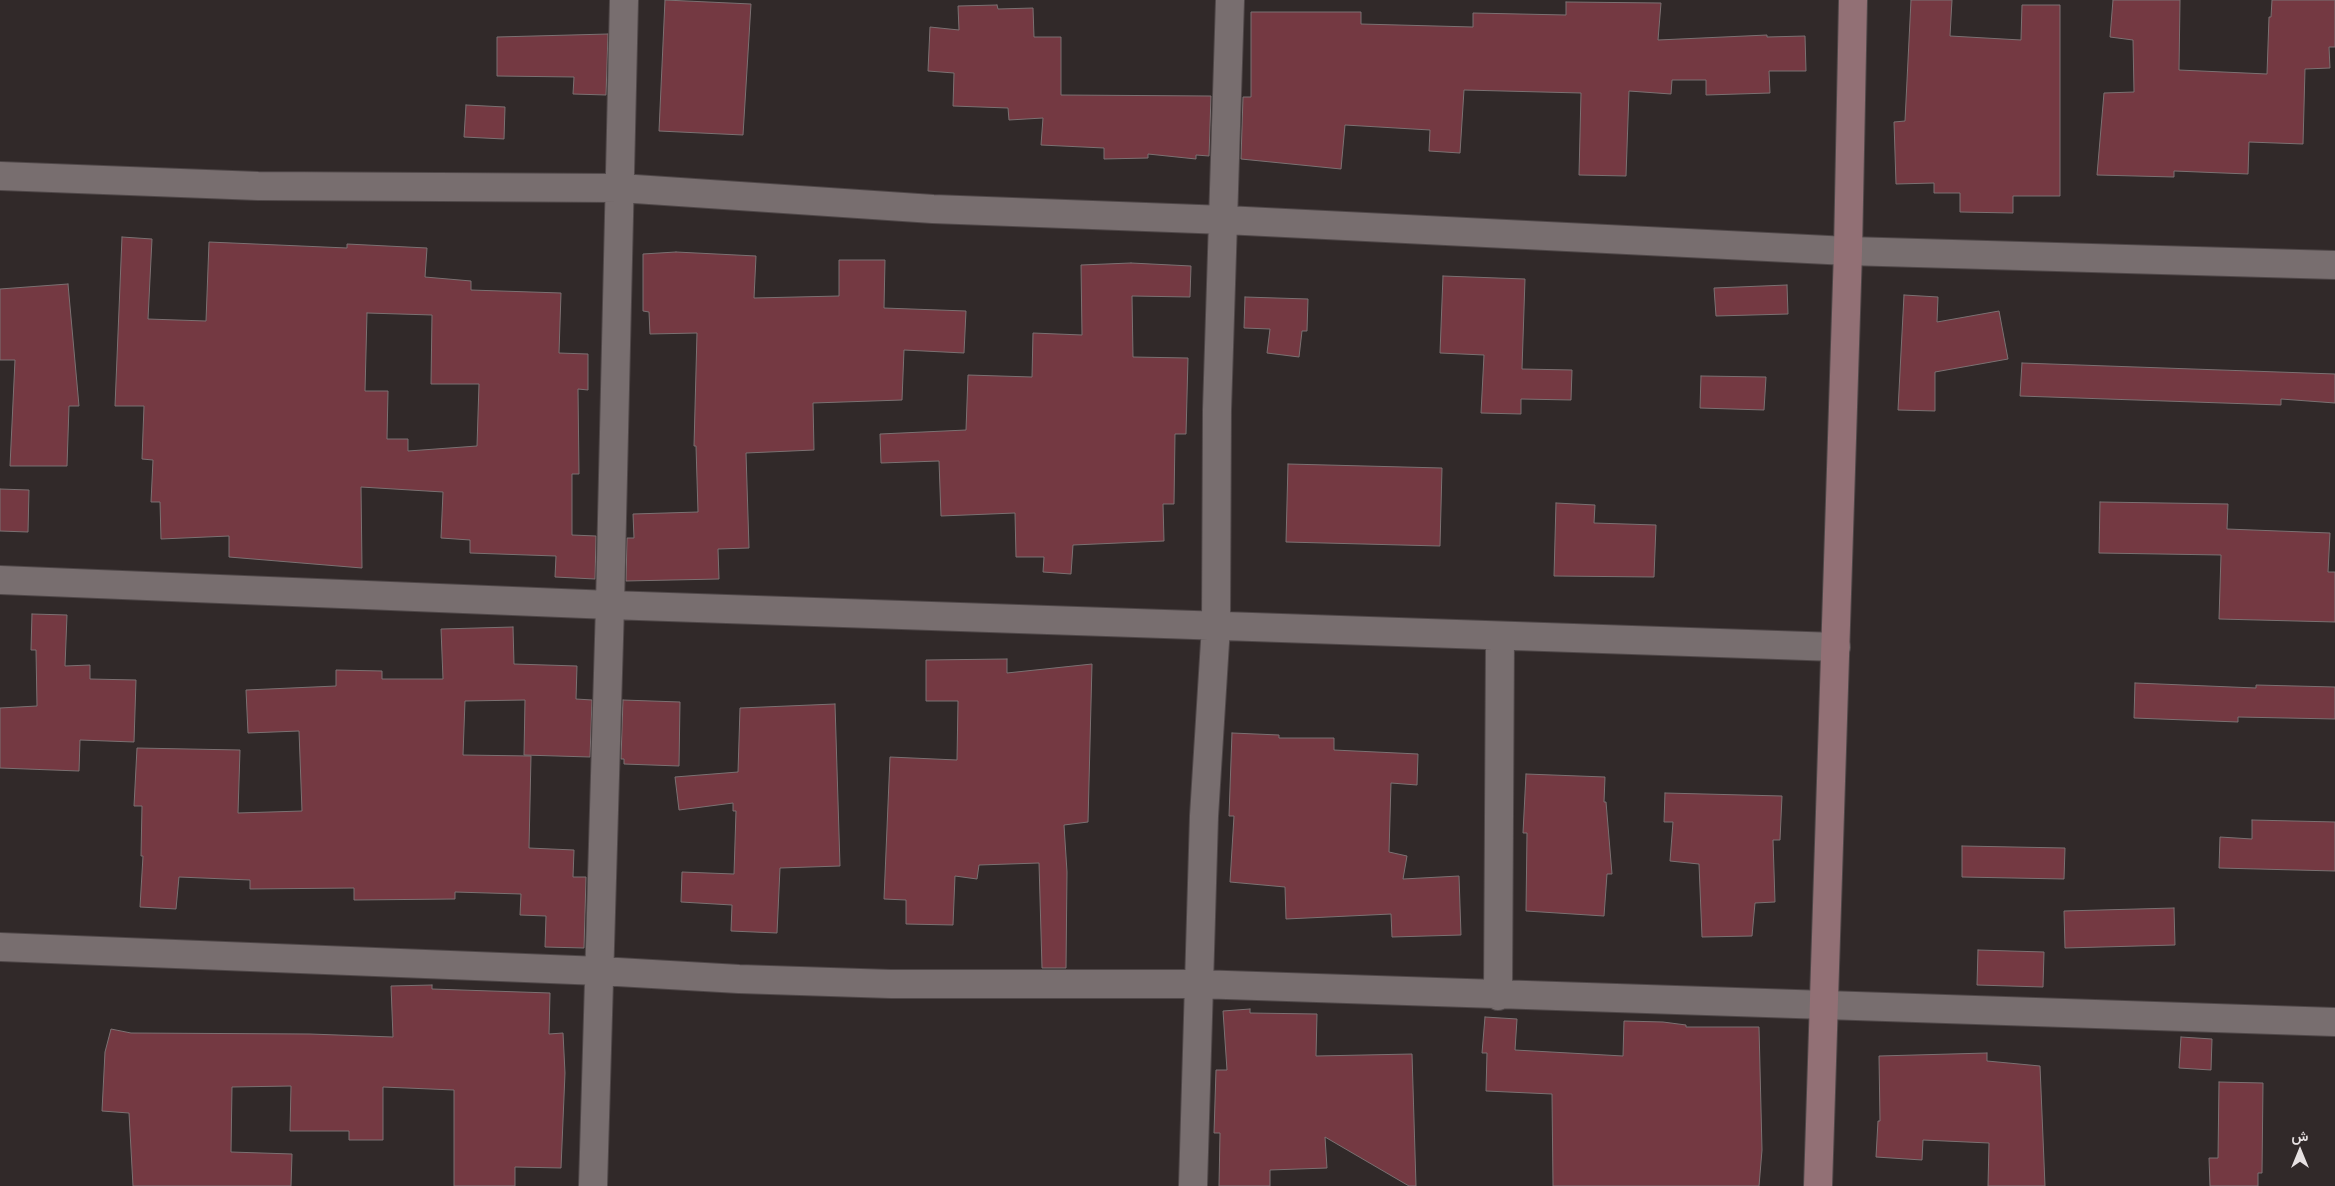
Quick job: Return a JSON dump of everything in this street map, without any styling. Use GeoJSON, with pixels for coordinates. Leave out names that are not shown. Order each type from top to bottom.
{"type":"FeatureCollection","features":[{"type":"Feature","properties":{"kind":"street"},"geometry":{"type":"LineString","coordinates":[[592,1186],[610,605],[624,0]]}},
{"type":"Feature","properties":{"kind":"street"},"geometry":{"type":"LineString","coordinates":[[1193,1186],[1197,984],[1204,816],[1216,626],[1217,410],[1225,220],[1230,0]]}},
{"type":"Feature","properties":{"kind":"street"},"geometry":{"type":"LineString","coordinates":[[1818,1186],[1848,251],[1853,0]]}},
{"type":"Feature","properties":{"kind":"street"},"geometry":{"type":"LineString","coordinates":[[0,176],[258,186],[620,188],[933,209],[1225,220],[1848,251],[2335,265]]}},
{"type":"Feature","properties":{"kind":"street"},"geometry":{"type":"LineString","coordinates":[[0,580],[610,605],[1836,646]]}},
{"type":"Feature","properties":{"kind":"street"},"geometry":{"type":"LineString","coordinates":[[1498,996],[1500,636]]}},
{"type":"Feature","properties":{"kind":"street"},"geometry":{"type":"LineString","coordinates":[[0,947],[891,984],[1197,984],[1498,996],[2335,1022]]}},
{"type":"Feature","properties":{"kind":"building"},"geometry":{"type":"Polygon","coordinates":[[[665,0],[751,4],[743,135],[659,131],[665,0]]]}},
{"type":"Feature","properties":{"kind":"building"},"geometry":{"type":"Polygon","coordinates":[[[1911,0],[1952,0],[1950,36],[2021,40],[2022,5],[2060,5],[2060,196],[2013,196],[2013,213],[1960,212],[1960,193],[1934,193],[1934,183],[1896,184],[1894,122],[1905,121],[1911,0]]]}},
{"type":"Feature","properties":{"kind":"building"},"geometry":{"type":"Polygon","coordinates":[[[2113,0],[2180,0],[2179,70],[2267,74],[2269,17],[2271,17],[2272,0],[2335,0],[2335,47],[2329,47],[2330,68],[2305,69],[2303,144],[2249,142],[2248,174],[2174,171],[2174,177],[2097,175],[2104,93],[2134,92],[2133,40],[2110,37],[2113,0]]]}},
{"type":"Feature","properties":{"kind":"building"},"geometry":{"type":"Polygon","coordinates":[[[1566,2],[1661,3],[1658,40],[1767,35],[1767,37],[1805,36],[1806,71],[1769,71],[1770,93],[1706,95],[1706,80],[1672,80],[1671,94],[1629,91],[1626,176],[1579,175],[1581,93],[1464,90],[1460,153],[1429,151],[1430,130],[1345,125],[1341,169],[1241,159],[1243,97],[1251,97],[1251,12],[1361,12],[1361,24],[1473,27],[1473,13],[1566,15],[1566,2]]]}},
{"type":"Feature","properties":{"kind":"building"},"geometry":{"type":"Polygon","coordinates":[[[997,5],[998,9],[1033,8],[1034,37],[1061,37],[1061,95],[1211,96],[1209,156],[1196,155],[1196,159],[1148,154],[1148,158],[1104,159],[1104,148],[1041,145],[1043,118],[1009,120],[1008,108],[953,106],[954,73],[928,71],[930,27],[959,30],[958,6],[997,5]]]}},
{"type":"Feature","properties":{"kind":"building"},"geometry":{"type":"Polygon","coordinates":[[[608,34],[606,95],[573,94],[574,77],[497,76],[497,37],[608,34]]]}},
{"type":"Feature","properties":{"kind":"building"},"geometry":{"type":"Polygon","coordinates":[[[466,105],[505,107],[504,139],[464,137],[466,105]]]}},
{"type":"Feature","properties":{"kind":"building"},"geometry":{"type":"Polygon","coordinates":[[[122,237],[152,239],[148,319],[206,321],[209,242],[347,248],[347,244],[427,248],[425,277],[471,281],[471,290],[561,293],[559,353],[588,354],[588,390],[578,389],[579,474],[572,474],[572,535],[596,536],[595,579],[555,577],[556,556],[470,553],[470,540],[441,538],[443,492],[361,487],[362,568],[229,557],[229,536],[161,539],[160,502],[151,502],[153,460],[142,459],[144,406],[115,406],[122,237]],[[367,313],[365,391],[388,391],[387,439],[408,439],[408,451],[477,446],[479,384],[431,384],[432,315],[367,313]]]}},
{"type":"Feature","properties":{"kind":"building"},"geometry":{"type":"Polygon","coordinates":[[[676,252],[756,256],[754,298],[839,296],[839,260],[885,260],[884,308],[966,311],[964,353],[904,350],[902,400],[813,403],[814,450],[746,453],[749,548],[718,549],[719,579],[626,581],[627,538],[634,538],[633,514],[698,512],[696,446],[694,446],[697,333],[650,334],[649,312],[643,311],[643,254],[676,252]]]}},
{"type":"Feature","properties":{"kind":"building"},"geometry":{"type":"Polygon","coordinates":[[[1131,263],[1191,266],[1190,297],[1132,296],[1133,357],[1188,358],[1186,434],[1175,434],[1174,504],[1163,504],[1164,541],[1073,545],[1071,574],[1043,572],[1044,557],[1016,557],[1015,513],[941,516],[939,461],[881,463],[880,434],[966,430],[968,375],[1032,377],[1033,333],[1082,335],[1081,265],[1131,263]]]}},
{"type":"Feature","properties":{"kind":"building"},"geometry":{"type":"Polygon","coordinates":[[[1443,276],[1525,279],[1522,369],[1572,370],[1571,400],[1521,399],[1521,414],[1481,413],[1484,355],[1440,353],[1443,276]]]}},
{"type":"Feature","properties":{"kind":"building"},"geometry":{"type":"Polygon","coordinates":[[[68,284],[79,406],[69,406],[67,466],[10,466],[15,360],[0,360],[0,289],[68,284]]]}},
{"type":"Feature","properties":{"kind":"building"},"geometry":{"type":"Polygon","coordinates":[[[1787,285],[1788,314],[1716,316],[1714,288],[1787,285]]]}},
{"type":"Feature","properties":{"kind":"building"},"geometry":{"type":"Polygon","coordinates":[[[1904,295],[1938,297],[1937,322],[1999,311],[2008,359],[1935,372],[1935,411],[1898,410],[1904,295]]]}},
{"type":"Feature","properties":{"kind":"building"},"geometry":{"type":"Polygon","coordinates":[[[1245,297],[1308,299],[1307,331],[1302,331],[1299,357],[1267,353],[1270,329],[1244,328],[1245,297]]]}},
{"type":"Feature","properties":{"kind":"building"},"geometry":{"type":"Polygon","coordinates":[[[2022,363],[2335,374],[2335,403],[2281,399],[2281,405],[2020,396],[2022,363]]]}},
{"type":"Feature","properties":{"kind":"building"},"geometry":{"type":"Polygon","coordinates":[[[1701,376],[1766,377],[1764,410],[1700,408],[1701,376]]]}},
{"type":"Feature","properties":{"kind":"building"},"geometry":{"type":"Polygon","coordinates":[[[1288,464],[1442,468],[1440,546],[1286,542],[1288,464]]]}},
{"type":"Feature","properties":{"kind":"building"},"geometry":{"type":"Polygon","coordinates":[[[0,489],[29,490],[28,532],[0,531],[0,489]]]}},
{"type":"Feature","properties":{"kind":"building"},"geometry":{"type":"Polygon","coordinates":[[[2100,502],[2228,504],[2227,529],[2330,533],[2328,572],[2335,572],[2335,622],[2219,619],[2221,555],[2099,553],[2100,502]]]}},
{"type":"Feature","properties":{"kind":"building"},"geometry":{"type":"Polygon","coordinates":[[[1556,503],[1595,505],[1594,523],[1656,525],[1654,577],[1554,576],[1556,503]]]}},
{"type":"Feature","properties":{"kind":"building"},"geometry":{"type":"Polygon","coordinates":[[[32,614],[67,615],[65,666],[90,665],[90,679],[136,680],[134,742],[80,740],[79,771],[0,768],[0,708],[37,706],[36,650],[31,650],[32,614]]]}},
{"type":"Feature","properties":{"kind":"building"},"geometry":{"type":"Polygon","coordinates":[[[513,627],[514,664],[577,666],[576,699],[592,700],[590,757],[524,755],[525,700],[465,701],[463,755],[531,756],[529,848],[574,850],[573,877],[586,877],[584,948],[545,947],[546,916],[520,915],[521,894],[455,892],[455,899],[354,900],[354,888],[250,889],[250,880],[179,877],[176,909],[140,907],[143,856],[141,856],[142,806],[134,806],[137,748],[240,750],[238,813],[302,811],[299,731],[248,733],[246,690],[336,686],[336,670],[382,671],[382,679],[443,679],[441,629],[513,627]]]}},
{"type":"Feature","properties":{"kind":"building"},"geometry":{"type":"Polygon","coordinates":[[[1007,659],[1007,673],[1092,664],[1088,822],[1064,825],[1067,872],[1066,968],[1042,968],[1039,863],[979,865],[977,879],[955,876],[953,925],[906,924],[906,900],[884,899],[890,757],[957,760],[958,701],[926,701],[926,660],[1007,659]]]}},
{"type":"Feature","properties":{"kind":"building"},"geometry":{"type":"Polygon","coordinates":[[[2135,683],[2256,688],[2256,685],[2335,687],[2335,719],[2238,717],[2238,722],[2134,718],[2135,683]]]}},
{"type":"Feature","properties":{"kind":"building"},"geometry":{"type":"Polygon","coordinates":[[[623,700],[680,702],[679,766],[624,764],[624,759],[621,759],[623,700]]]}},
{"type":"Feature","properties":{"kind":"building"},"geometry":{"type":"Polygon","coordinates":[[[835,704],[840,866],[780,868],[777,933],[731,931],[732,905],[681,902],[682,872],[734,874],[736,811],[733,811],[733,803],[679,810],[675,777],[738,772],[740,708],[835,704]]]}},
{"type":"Feature","properties":{"kind":"building"},"geometry":{"type":"Polygon","coordinates":[[[1232,733],[1279,735],[1279,738],[1334,738],[1334,750],[1418,754],[1417,785],[1391,783],[1389,852],[1407,856],[1403,879],[1459,876],[1461,935],[1392,937],[1391,914],[1286,919],[1285,887],[1230,882],[1234,816],[1229,816],[1232,733]]]}},
{"type":"Feature","properties":{"kind":"building"},"geometry":{"type":"Polygon","coordinates":[[[1526,774],[1605,777],[1604,802],[1606,802],[1612,874],[1607,874],[1604,916],[1526,911],[1527,833],[1523,833],[1526,774]]]}},
{"type":"Feature","properties":{"kind":"building"},"geometry":{"type":"Polygon","coordinates":[[[1665,793],[1782,796],[1780,840],[1773,840],[1775,902],[1755,903],[1752,936],[1702,937],[1699,864],[1670,861],[1673,822],[1664,822],[1665,793]]]}},
{"type":"Feature","properties":{"kind":"building"},"geometry":{"type":"Polygon","coordinates":[[[2252,820],[2335,822],[2335,871],[2219,868],[2220,837],[2252,839],[2252,820]]]}},
{"type":"Feature","properties":{"kind":"building"},"geometry":{"type":"Polygon","coordinates":[[[1962,846],[2065,848],[2064,879],[1962,877],[1962,846]]]}},
{"type":"Feature","properties":{"kind":"building"},"geometry":{"type":"Polygon","coordinates":[[[2174,908],[2175,945],[2065,948],[2064,911],[2174,908]]]}},
{"type":"Feature","properties":{"kind":"building"},"geometry":{"type":"Polygon","coordinates":[[[1978,950],[2044,952],[2043,987],[1977,985],[1978,950]]]}},
{"type":"Feature","properties":{"kind":"building"},"geometry":{"type":"Polygon","coordinates":[[[432,985],[432,989],[550,993],[549,1034],[563,1033],[565,1073],[561,1168],[515,1167],[515,1186],[454,1186],[454,1090],[383,1087],[383,1140],[349,1140],[349,1131],[290,1131],[291,1086],[232,1087],[231,1152],[292,1154],[291,1186],[133,1186],[129,1113],[102,1111],[105,1052],[111,1029],[131,1033],[310,1034],[393,1037],[391,986],[432,985]]]}},
{"type":"Feature","properties":{"kind":"building"},"geometry":{"type":"Polygon","coordinates":[[[1250,1009],[1250,1013],[1317,1014],[1316,1056],[1412,1054],[1416,1186],[1409,1186],[1325,1137],[1327,1168],[1270,1170],[1270,1186],[1219,1186],[1220,1133],[1214,1133],[1216,1070],[1227,1070],[1223,1011],[1250,1009]]]}},
{"type":"Feature","properties":{"kind":"building"},"geometry":{"type":"Polygon","coordinates":[[[1485,1017],[1517,1019],[1515,1050],[1623,1056],[1624,1021],[1663,1022],[1686,1025],[1686,1027],[1759,1027],[1762,1150],[1759,1186],[1553,1186],[1552,1094],[1486,1091],[1487,1053],[1482,1053],[1485,1017]]]}},
{"type":"Feature","properties":{"kind":"building"},"geometry":{"type":"Polygon","coordinates":[[[2181,1037],[2212,1039],[2211,1070],[2179,1068],[2181,1037]]]}},
{"type":"Feature","properties":{"kind":"building"},"geometry":{"type":"Polygon","coordinates":[[[1987,1053],[1987,1061],[2040,1066],[2045,1186],[1988,1186],[1989,1143],[1923,1140],[1922,1160],[1876,1157],[1878,1121],[1880,1121],[1879,1056],[1987,1053]]]}},
{"type":"Feature","properties":{"kind":"building"},"geometry":{"type":"Polygon","coordinates":[[[2219,1082],[2263,1083],[2262,1173],[2258,1173],[2258,1186],[2210,1186],[2209,1158],[2218,1158],[2219,1082]]]}}]}
